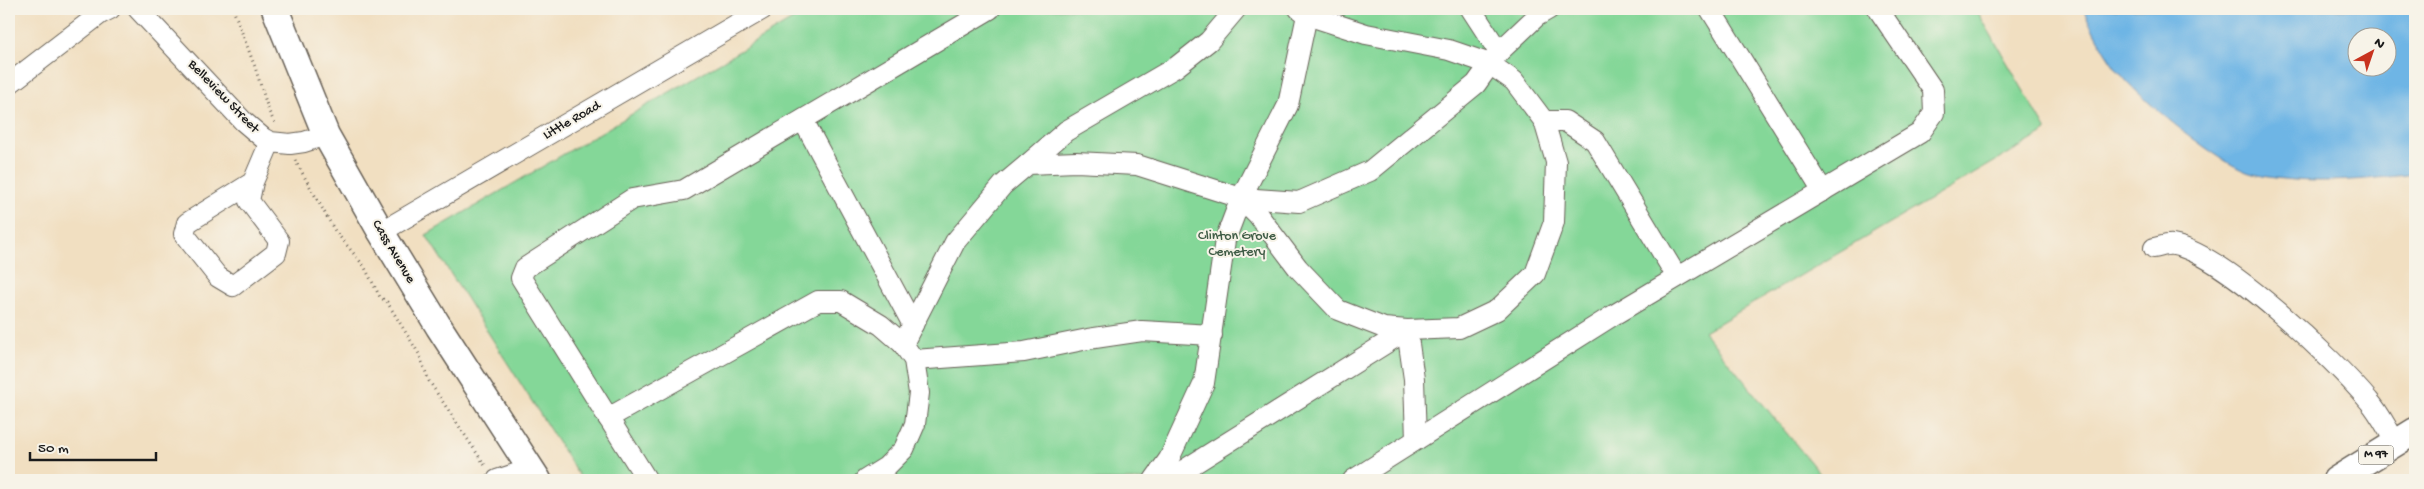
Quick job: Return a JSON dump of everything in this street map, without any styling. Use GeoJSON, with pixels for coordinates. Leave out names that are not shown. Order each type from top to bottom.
{"type":"FeatureCollection","features":[{"type":"Feature","properties":{"kind":"main road","name":"Cass Avenue"},"geometry":{"type":"LineString","coordinates":[[275,9],[326,135],[381,232],[534,475]]}},
{"type":"Feature","properties":{"kind":"main road","name":"M 97"},"geometry":{"type":"LineString","coordinates":[[2336,480],[2406,437]]}},
{"type":"Feature","properties":{"kind":"street"},"geometry":{"type":"LineString","coordinates":[[9,84],[100,14],[110,9]]}},
{"type":"Feature","properties":{"kind":"street","name":"Belleview Street"},"geometry":{"type":"LineString","coordinates":[[138,9],[243,121],[270,142],[290,144],[326,135]]}},
{"type":"Feature","properties":{"kind":"street","name":"Little Road"},"geometry":{"type":"LineString","coordinates":[[381,232],[763,9]]}},
{"type":"Feature","properties":{"kind":"street"},"geometry":{"type":"LineString","coordinates":[[647,480],[521,278],[525,268],[632,199],[684,190],[990,9]]}},
{"type":"Feature","properties":{"kind":"street"},"geometry":{"type":"LineString","coordinates":[[903,344],[956,242],[1003,185],[1066,131],[1176,67],[1209,40],[1236,9]]}},
{"type":"Feature","properties":{"kind":"street"},"geometry":{"type":"LineString","coordinates":[[1241,198],[1258,215],[1298,268],[1338,310],[1384,328],[1407,330],[1460,328],[1497,310],[1535,274],[1554,222],[1556,162],[1544,121],[1494,58],[1471,9]]}},
{"type":"Feature","properties":{"kind":"street"},"geometry":{"type":"LineString","coordinates":[[1028,164],[1076,162],[1137,165],[1241,198],[1298,202],[1370,171],[1476,84],[1494,58],[1537,16],[1549,9]]}},
{"type":"Feature","properties":{"kind":"street"},"geometry":{"type":"LineString","coordinates":[[1710,9],[1823,191]]}},
{"type":"Feature","properties":{"kind":"street"},"geometry":{"type":"LineString","coordinates":[[1353,480],[1612,316],[1920,133],[1934,113],[1933,90],[1878,9]]}},
{"type":"Feature","properties":{"kind":"street"},"geometry":{"type":"LineString","coordinates":[[1154,480],[1169,459],[1204,383],[1225,240],[1241,198],[1288,105],[1304,11],[1366,34],[1494,58]]}},
{"type":"Feature","properties":{"kind":"street"},"geometry":{"type":"LineString","coordinates":[[803,120],[913,325]]}},
{"type":"Feature","properties":{"kind":"street"},"geometry":{"type":"LineString","coordinates":[[1544,121],[1564,121],[1595,141],[1677,277]]}},
{"type":"Feature","properties":{"kind":"street"},"geometry":{"type":"LineString","coordinates":[[253,182],[187,222],[184,234],[218,277],[233,286],[276,253],[279,241],[249,201],[253,182],[270,142]]}},
{"type":"Feature","properties":{"kind":"street"},"geometry":{"type":"LineString","coordinates":[[2154,248],[2171,244],[2190,250],[2253,291],[2312,343],[2406,437]]}},
{"type":"Feature","properties":{"kind":"street"},"geometry":{"type":"LineString","coordinates":[[608,418],[818,301],[841,301],[881,324],[903,344],[914,360],[919,393],[915,424],[904,449],[886,467],[865,480]]}},
{"type":"Feature","properties":{"kind":"street"},"geometry":{"type":"LineString","coordinates":[[1407,330],[1414,379],[1416,440]]}},
{"type":"Feature","properties":{"kind":"street"},"geometry":{"type":"LineString","coordinates":[[1168,480],[1407,330]]}},
{"type":"Feature","properties":{"kind":"street"},"geometry":{"type":"LineString","coordinates":[[914,360],[1024,352],[1088,338],[1142,331],[1212,335]]}},
{"type":"Feature","properties":{"kind":"street"},"geometry":{"type":"LineString","coordinates":[[493,476],[534,475]]}},
{"type":"Feature","properties":{"kind":"path"},"geometry":{"type":"LineString","coordinates":[[233,9],[255,67],[269,112]]}},
{"type":"Feature","properties":{"kind":"path"},"geometry":{"type":"LineString","coordinates":[[295,160],[335,231],[371,276],[380,297],[387,302],[419,354],[429,381],[493,476]]}},
{"type":"Feature","properties":{"kind":"green space","name":"Clinton Grove Cemetery"},"geometry":{"type":"Polygon","coordinates":[[[811,9],[1976,9],[2047,131],[1704,332],[1825,480],[582,480],[426,235],[811,9]]]}},
{"type":"Feature","properties":{"kind":"water"},"geometry":{"type":"Polygon","coordinates":[[[2083,9],[2415,9],[2415,174],[2354,180],[2314,181],[2273,178],[2240,169],[2204,147],[2148,102],[2123,77],[2101,44],[2083,9]]]}}]}
